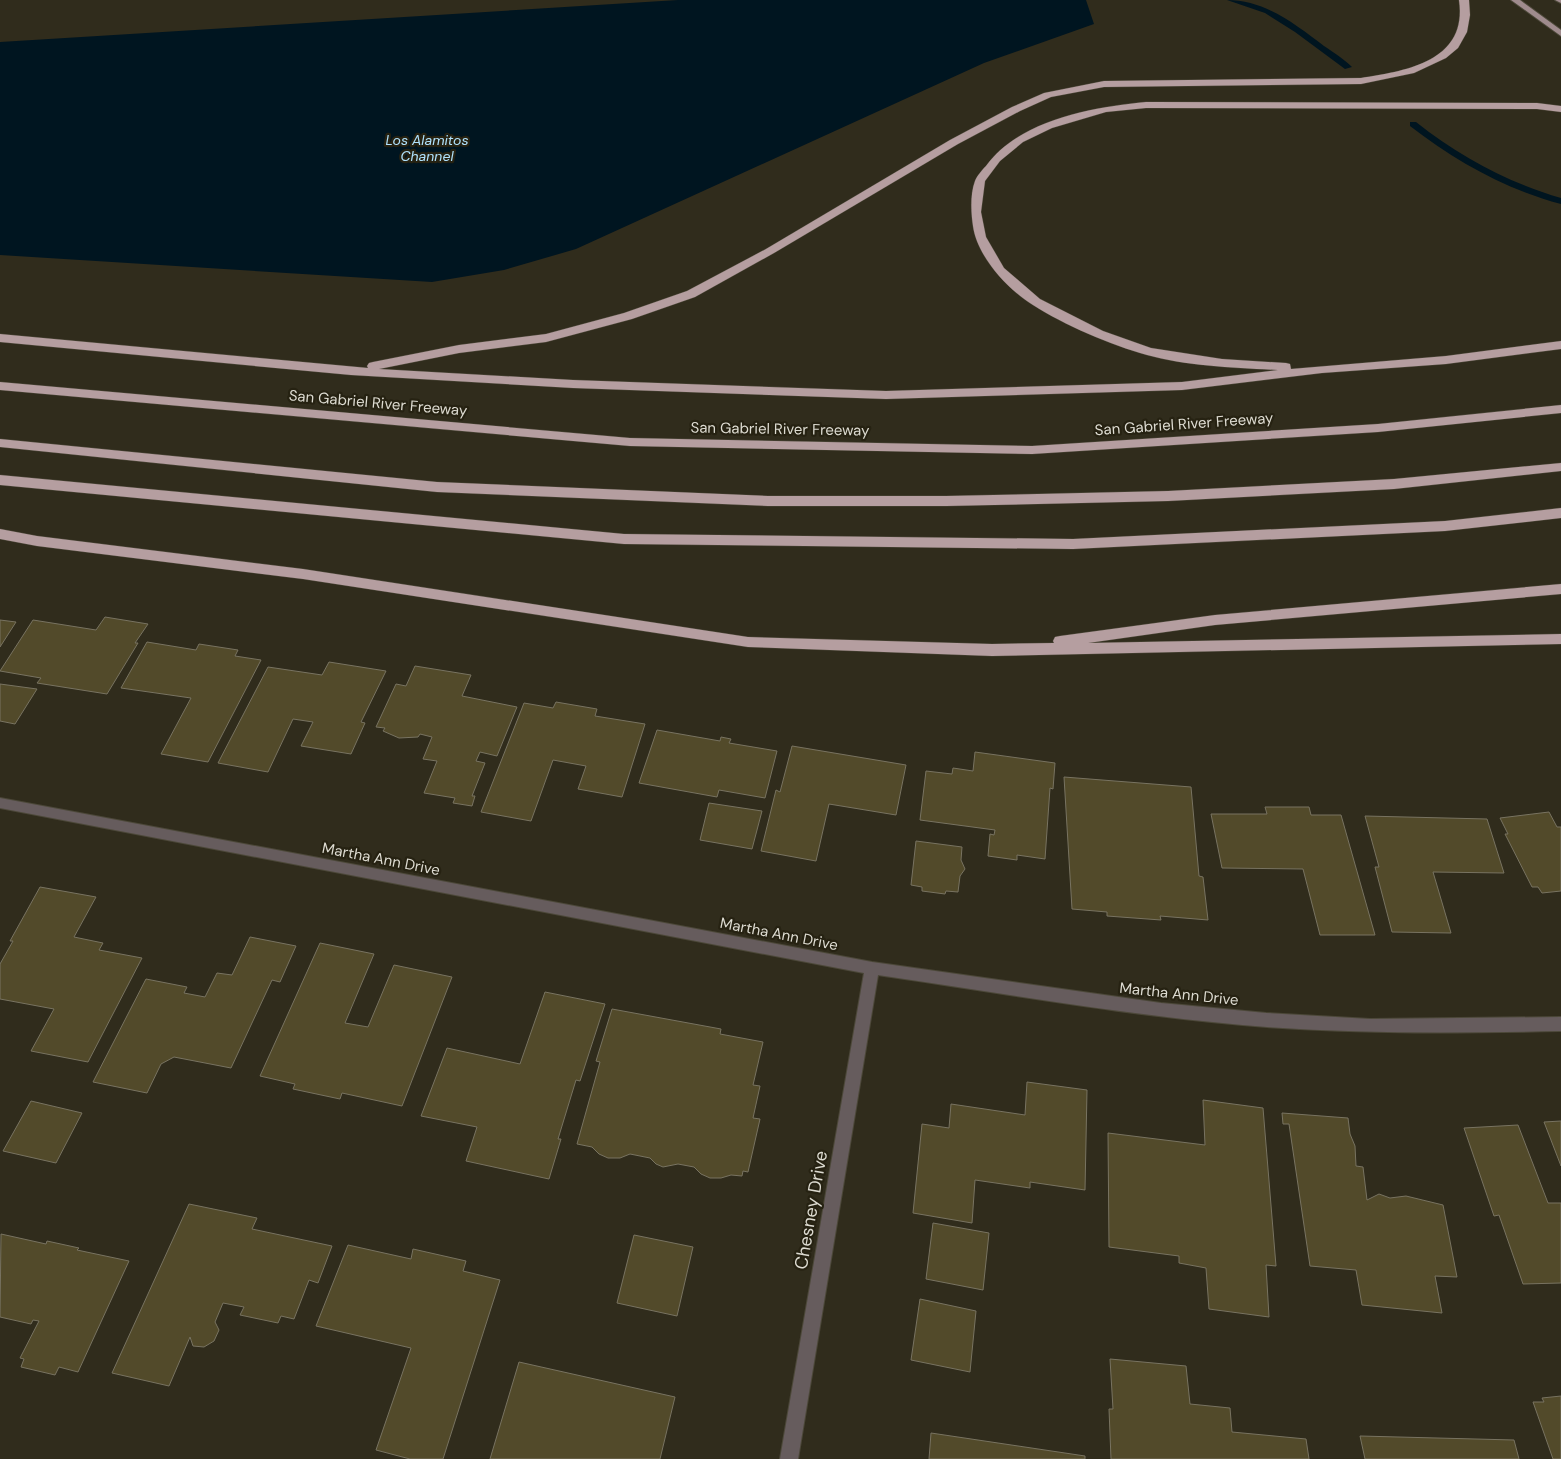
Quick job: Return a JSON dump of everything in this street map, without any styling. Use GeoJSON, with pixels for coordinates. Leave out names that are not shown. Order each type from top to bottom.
{"type":"FeatureCollection","features":[{"type":"Feature","properties":{"kind":"highway"},"geometry":{"type":"LineString","coordinates":[[351,370],[459,350],[546,338],[628,316],[691,294],[770,251],[954,142],[1016,109],[1048,95],[1104,84],[1361,81],[1401,75],[1435,61],[1455,47],[1465,27],[1464,0]]}},
{"type":"Feature","properties":{"kind":"highway"},"geometry":{"type":"LineString","coordinates":[[1322,369],[1222,363],[1149,352],[1099,334],[1036,302],[999,270],[980,237],[976,212],[980,181],[996,159],[1019,140],[1048,126],[1105,109],[1146,105],[1538,106],[1561,109]]}},
{"type":"Feature","properties":{"kind":"highway"},"geometry":{"type":"LineString","coordinates":[[0,338],[351,370],[583,385],[886,395],[1182,386],[1322,369],[1446,360],[1561,345]]}},
{"type":"Feature","properties":{"kind":"highway","name":"San Gabriel River Freeway"},"geometry":{"type":"LineString","coordinates":[[0,386],[630,442],[1032,450],[1378,428],[1561,409]]}},
{"type":"Feature","properties":{"kind":"highway"},"geometry":{"type":"LineString","coordinates":[[0,443],[437,487],[768,501],[1168,496],[1394,484],[1561,467]]}},
{"type":"Feature","properties":{"kind":"highway"},"geometry":{"type":"LineString","coordinates":[[0,480],[624,539],[1073,544],[1445,526],[1561,513]]}},
{"type":"Feature","properties":{"kind":"highway"},"geometry":{"type":"LineString","coordinates":[[0,534],[37,541],[303,574],[748,642],[992,650],[1561,639]]}},
{"type":"Feature","properties":{"kind":"highway"},"geometry":{"type":"LineString","coordinates":[[992,650],[1215,620],[1561,589]]}},
{"type":"Feature","properties":{"kind":"main road"},"geometry":{"type":"LineString","coordinates":[[1515,0],[1561,34]]}},
{"type":"Feature","properties":{"kind":"street","name":"Martha Ann Drive"},"geometry":{"type":"LineString","coordinates":[[0,803],[872,968],[1161,1010],[1266,1020],[1379,1026],[1561,1024]]}},
{"type":"Feature","properties":{"kind":"street","name":"Chesney Drive"},"geometry":{"type":"LineString","coordinates":[[789,1459],[872,968]]}},
{"type":"Feature","properties":{"kind":"water","name":"Los Alamitos Channel"},"geometry":{"type":"Polygon","coordinates":[[[678,0],[1086,0],[1094,24],[984,63],[576,249],[504,270],[432,282],[0,255],[0,42],[678,0]]]}},
{"type":"Feature","properties":{"kind":"building"},"geometry":{"type":"Polygon","coordinates":[[[105,617],[148,624],[135,643],[138,643],[107,694],[37,683],[41,678],[0,671],[33,620],[96,630],[105,617]]]}},
{"type":"Feature","properties":{"kind":"building"},"geometry":{"type":"Polygon","coordinates":[[[0,620],[16,622],[0,647],[0,620]]]}},
{"type":"Feature","properties":{"kind":"building"},"geometry":{"type":"Polygon","coordinates":[[[147,642],[196,650],[199,644],[238,650],[235,656],[261,660],[208,762],[161,754],[191,698],[121,688],[147,642]]]}},
{"type":"Feature","properties":{"kind":"building"},"geometry":{"type":"Polygon","coordinates":[[[329,662],[386,671],[361,722],[365,723],[351,754],[301,746],[313,722],[293,719],[268,772],[218,763],[268,667],[322,675],[329,662]]]}},
{"type":"Feature","properties":{"kind":"building"},"geometry":{"type":"Polygon","coordinates":[[[415,666],[471,675],[462,696],[517,707],[497,756],[480,752],[476,761],[485,763],[472,796],[475,796],[472,806],[453,803],[455,798],[424,793],[437,761],[423,759],[432,737],[420,734],[418,737],[399,738],[383,731],[385,728],[376,727],[396,684],[406,686],[415,666]]]}},
{"type":"Feature","properties":{"kind":"building"},"geometry":{"type":"Polygon","coordinates":[[[0,684],[37,689],[15,724],[0,721],[0,684]]]}},
{"type":"Feature","properties":{"kind":"building"},"geometry":{"type":"Polygon","coordinates":[[[556,702],[597,709],[595,716],[645,724],[622,797],[578,789],[586,766],[553,760],[531,821],[481,812],[524,703],[553,708],[556,702]]]}},
{"type":"Feature","properties":{"kind":"building"},"geometry":{"type":"Polygon","coordinates":[[[657,730],[720,741],[721,737],[731,739],[729,743],[777,751],[765,798],[719,790],[717,797],[639,783],[657,730]]]}},
{"type":"Feature","properties":{"kind":"building"},"geometry":{"type":"Polygon","coordinates":[[[792,746],[906,765],[896,815],[829,804],[816,861],[761,851],[776,790],[780,792],[792,746]]]}},
{"type":"Feature","properties":{"kind":"building"},"geometry":{"type":"Polygon","coordinates":[[[975,752],[1055,763],[1053,789],[1050,788],[1045,859],[1017,855],[1017,860],[988,856],[990,834],[994,835],[995,830],[920,820],[926,771],[952,774],[953,768],[973,771],[975,752]]]}},
{"type":"Feature","properties":{"kind":"building"},"geometry":{"type":"Polygon","coordinates":[[[1064,777],[1191,787],[1199,876],[1203,877],[1208,920],[1160,916],[1161,920],[1107,916],[1107,912],[1072,909],[1064,777]]]}},
{"type":"Feature","properties":{"kind":"building"},"geometry":{"type":"Polygon","coordinates":[[[709,803],[762,811],[752,849],[700,840],[709,803]]]}},
{"type":"Feature","properties":{"kind":"building"},"geometry":{"type":"Polygon","coordinates":[[[1265,807],[1309,807],[1311,815],[1341,815],[1375,935],[1320,935],[1303,869],[1222,868],[1211,814],[1267,814],[1265,807]]]}},
{"type":"Feature","properties":{"kind":"building"},"geometry":{"type":"Polygon","coordinates":[[[1549,812],[1557,827],[1561,827],[1561,891],[1542,893],[1538,887],[1532,887],[1505,834],[1508,834],[1500,818],[1549,812]]]}},
{"type":"Feature","properties":{"kind":"building"},"geometry":{"type":"Polygon","coordinates":[[[1365,816],[1487,819],[1504,873],[1433,872],[1451,933],[1392,932],[1375,867],[1379,867],[1365,816]]]}},
{"type":"Feature","properties":{"kind":"building"},"geometry":{"type":"Polygon","coordinates":[[[916,841],[962,847],[961,860],[965,869],[960,876],[958,892],[946,891],[945,894],[922,891],[922,887],[911,885],[916,841]]]}},
{"type":"Feature","properties":{"kind":"building"},"geometry":{"type":"Polygon","coordinates":[[[40,887],[96,897],[74,937],[103,943],[99,950],[142,958],[88,1062],[31,1051],[54,1009],[0,999],[0,964],[13,941],[10,941],[40,887]]]}},
{"type":"Feature","properties":{"kind":"building"},"geometry":{"type":"Polygon","coordinates":[[[250,937],[296,946],[280,982],[272,980],[231,1068],[174,1057],[161,1064],[147,1093],[93,1082],[146,979],[187,987],[184,993],[205,997],[217,973],[232,975],[250,937]]]}},
{"type":"Feature","properties":{"kind":"building"},"geometry":{"type":"Polygon","coordinates":[[[320,943],[374,954],[345,1023],[368,1027],[394,965],[452,977],[402,1106],[342,1093],[340,1099],[293,1089],[295,1084],[260,1076],[320,943]]]}},
{"type":"Feature","properties":{"kind":"building"},"geometry":{"type":"Polygon","coordinates":[[[545,992],[605,1004],[580,1081],[576,1080],[558,1139],[561,1139],[549,1179],[466,1161],[477,1127],[421,1116],[447,1048],[520,1064],[545,992]]]}},
{"type":"Feature","properties":{"kind":"building"},"geometry":{"type":"Polygon","coordinates":[[[612,1009],[721,1029],[720,1034],[763,1042],[753,1085],[760,1086],[753,1118],[760,1119],[748,1172],[743,1171],[742,1176],[731,1175],[721,1178],[710,1178],[701,1174],[694,1167],[678,1164],[663,1167],[656,1164],[650,1158],[630,1154],[620,1158],[608,1158],[599,1154],[592,1147],[577,1144],[600,1062],[596,1061],[612,1009]]]}},
{"type":"Feature","properties":{"kind":"building"},"geometry":{"type":"Polygon","coordinates":[[[1027,1082],[1087,1090],[1085,1190],[1030,1182],[1030,1188],[975,1180],[972,1223],[913,1213],[922,1124],[949,1128],[951,1104],[1025,1115],[1027,1082]]]}},
{"type":"Feature","properties":{"kind":"building"},"geometry":{"type":"Polygon","coordinates":[[[1203,1100],[1263,1108],[1276,1266],[1266,1265],[1269,1317],[1209,1309],[1206,1268],[1179,1263],[1179,1256],[1109,1247],[1108,1133],[1205,1145],[1203,1100]]]}},
{"type":"Feature","properties":{"kind":"building"},"geometry":{"type":"Polygon","coordinates":[[[31,1101],[82,1113],[56,1163],[3,1151],[31,1101]]]}},
{"type":"Feature","properties":{"kind":"building"},"geometry":{"type":"Polygon","coordinates":[[[1282,1113],[1348,1118],[1350,1134],[1355,1146],[1356,1166],[1363,1167],[1367,1200],[1379,1194],[1390,1198],[1406,1196],[1443,1205],[1457,1277],[1435,1276],[1442,1313],[1362,1305],[1356,1270],[1310,1266],[1289,1124],[1283,1124],[1282,1113]]]}},
{"type":"Feature","properties":{"kind":"building"},"geometry":{"type":"Polygon","coordinates":[[[1561,1121],[1561,1166],[1544,1122],[1561,1121]]]}},
{"type":"Feature","properties":{"kind":"building"},"geometry":{"type":"Polygon","coordinates":[[[1518,1125],[1548,1203],[1561,1203],[1561,1283],[1523,1284],[1499,1215],[1494,1216],[1464,1128],[1518,1125]]]}},
{"type":"Feature","properties":{"kind":"building"},"geometry":{"type":"Polygon","coordinates":[[[189,1204],[257,1218],[252,1229],[332,1246],[318,1283],[309,1280],[294,1319],[281,1316],[278,1323],[240,1315],[244,1307],[223,1303],[215,1322],[219,1330],[214,1341],[204,1347],[193,1346],[190,1337],[169,1386],[112,1373],[189,1204]]]}},
{"type":"Feature","properties":{"kind":"building"},"geometry":{"type":"Polygon","coordinates":[[[933,1223],[989,1233],[983,1290],[926,1279],[933,1223]]]}},
{"type":"Feature","properties":{"kind":"building"},"geometry":{"type":"Polygon","coordinates":[[[1,1234],[46,1244],[47,1241],[79,1248],[77,1250],[129,1261],[78,1372],[59,1367],[55,1375],[21,1367],[24,1359],[20,1358],[39,1321],[33,1320],[31,1324],[0,1317],[1,1234]]]}},
{"type":"Feature","properties":{"kind":"building"},"geometry":{"type":"Polygon","coordinates":[[[634,1235],[693,1247],[677,1316],[617,1303],[634,1235]]]}},
{"type":"Feature","properties":{"kind":"building"},"geometry":{"type":"Polygon","coordinates":[[[348,1245],[411,1259],[413,1249],[466,1261],[463,1271],[500,1280],[443,1459],[410,1459],[376,1450],[411,1348],[316,1326],[348,1245]]]}},
{"type":"Feature","properties":{"kind":"building"},"geometry":{"type":"Polygon","coordinates":[[[920,1299],[976,1311],[970,1372],[911,1360],[920,1299]]]}},
{"type":"Feature","properties":{"kind":"building"},"geometry":{"type":"Polygon","coordinates":[[[1110,1359],[1186,1366],[1190,1404],[1230,1408],[1232,1432],[1306,1439],[1309,1459],[1111,1459],[1109,1409],[1113,1409],[1110,1359]]]}},
{"type":"Feature","properties":{"kind":"building"},"geometry":{"type":"Polygon","coordinates":[[[519,1362],[675,1397],[660,1459],[490,1459],[519,1362]]]}},
{"type":"Feature","properties":{"kind":"building"},"geometry":{"type":"Polygon","coordinates":[[[1561,1396],[1561,1459],[1553,1459],[1533,1402],[1544,1402],[1542,1398],[1561,1396]]]}},
{"type":"Feature","properties":{"kind":"building"},"geometry":{"type":"Polygon","coordinates":[[[931,1433],[1085,1456],[1085,1459],[929,1459],[931,1433]]]}},
{"type":"Feature","properties":{"kind":"building"},"geometry":{"type":"Polygon","coordinates":[[[1360,1436],[1514,1440],[1519,1459],[1365,1459],[1360,1436]]]}},
{"type":"Feature","properties":{"kind":"waterway"},"geometry":{"type":"LineString","coordinates":[[1231,0],[1268,11],[1298,30],[1348,67]]}},
{"type":"Feature","properties":{"kind":"waterway"},"geometry":{"type":"LineString","coordinates":[[1413,124],[1446,149],[1502,180],[1561,201]]}}]}
